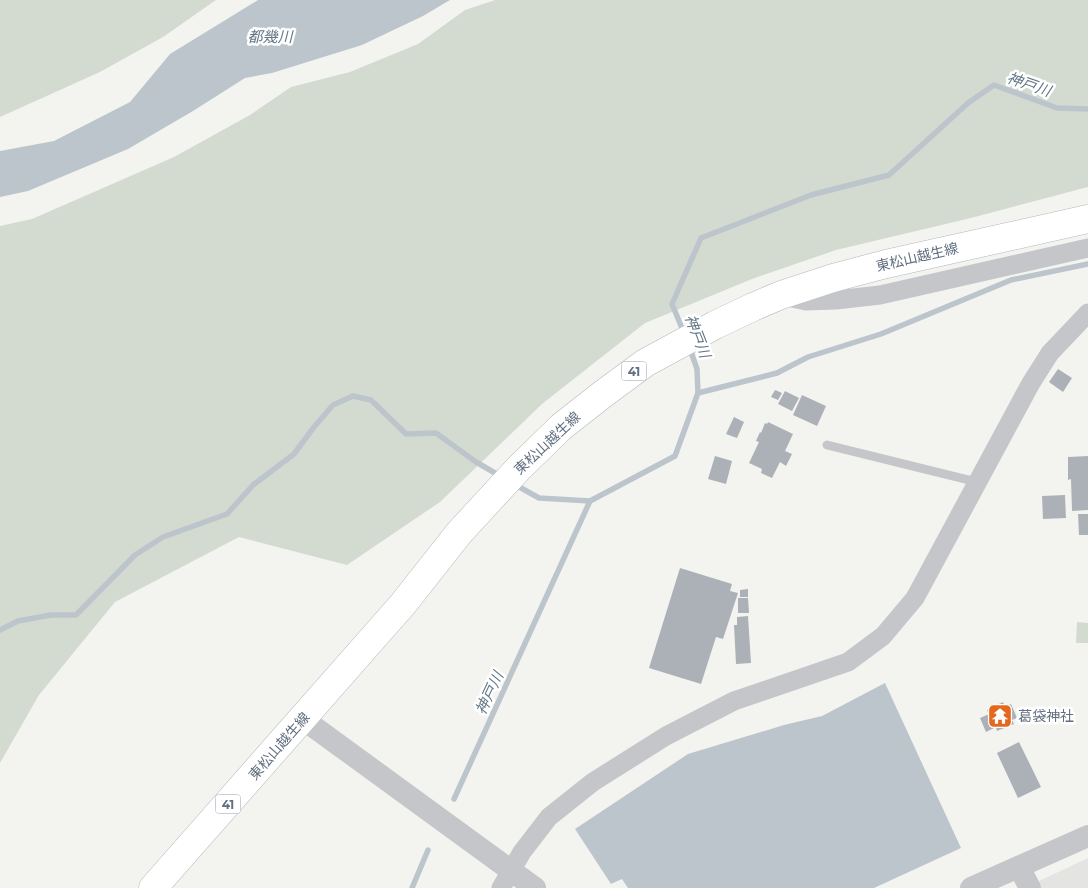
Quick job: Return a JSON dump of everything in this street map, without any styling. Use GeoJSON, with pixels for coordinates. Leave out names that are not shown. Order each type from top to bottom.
{"type":"FeatureCollection","features":[{"type":"Feature","properties":{"kind":"main road","name":"東松山越生線"},"geometry":{"type":"LineString","coordinates":[[153,888],[403,604],[459,533],[518,469],[561,427],[603,394],[645,364],[723,322],[781,295],[833,278],[886,264],[1088,219]]}},
{"type":"Feature","properties":{"kind":"street"},"geometry":{"type":"LineString","coordinates":[[781,295],[806,301],[880,295],[1088,248]]}},
{"type":"Feature","properties":{"kind":"street"},"geometry":{"type":"LineString","coordinates":[[506,879],[522,852],[549,817],[593,782],[666,736],[734,701],[848,662],[883,636],[915,598],[1031,383],[1050,353],[1088,312]]}},
{"type":"Feature","properties":{"kind":"street"},"geometry":{"type":"LineString","coordinates":[[303,719],[506,879],[535,888]]}},
{"type":"Feature","properties":{"kind":"street"},"geometry":{"type":"LineString","coordinates":[[971,888],[1088,836]]}},
{"type":"Feature","properties":{"kind":"street"},"geometry":{"type":"LineString","coordinates":[[1019,867],[1030,888]]}},
{"type":"Feature","properties":{"kind":"lane"},"geometry":{"type":"LineString","coordinates":[[828,445],[977,482]]}},
{"type":"Feature","properties":{"kind":"shaded area"},"geometry":{"type":"Polygon","coordinates":[[[0,0],[216,0],[163,37],[100,72],[0,117],[0,0]]]}},
{"type":"Feature","properties":{"kind":"shaded area"},"geometry":{"type":"Polygon","coordinates":[[[495,0],[1088,0],[1088,187],[971,218],[836,250],[752,279],[645,323],[542,404],[440,502],[347,565],[239,537],[115,602],[39,695],[0,763],[0,226],[32,219],[174,157],[250,115],[291,87],[350,72],[418,44],[465,10],[495,0]]]}},
{"type":"Feature","properties":{"kind":"shaded area"},"geometry":{"type":"Polygon","coordinates":[[[1077,622],[1088,623],[1088,643],[1076,643],[1077,622]]]}},
{"type":"Feature","properties":{"kind":"shaded area"},"geometry":{"type":"Polygon","coordinates":[[[1088,858],[1088,888],[1024,888],[1088,858]]]}},
{"type":"Feature","properties":{"kind":"water","name":"都幾川"},"geometry":{"type":"Polygon","coordinates":[[[258,0],[450,0],[423,16],[362,45],[272,73],[245,78],[128,149],[28,191],[0,197],[0,151],[54,141],[130,102],[170,54],[258,0]]]}},
{"type":"Feature","properties":{"kind":"water"},"geometry":{"type":"Polygon","coordinates":[[[885,683],[961,848],[874,888],[628,888],[622,879],[611,884],[575,829],[688,754],[784,725],[822,716],[885,683]]]}},
{"type":"Feature","properties":{"kind":"building"},"geometry":{"type":"Polygon","coordinates":[[[1058,369],[1072,378],[1063,392],[1049,382],[1058,369]]]}},
{"type":"Feature","properties":{"kind":"building"},"geometry":{"type":"Polygon","coordinates":[[[775,390],[782,393],[778,400],[771,397],[775,390]]]}},
{"type":"Feature","properties":{"kind":"building"},"geometry":{"type":"Polygon","coordinates":[[[785,391],[799,398],[792,411],[778,404],[785,391]]]}},
{"type":"Feature","properties":{"kind":"building"},"geometry":{"type":"Polygon","coordinates":[[[802,395],[826,406],[817,426],[793,415],[802,395]]]}},
{"type":"Feature","properties":{"kind":"building"},"geometry":{"type":"Polygon","coordinates":[[[734,417],[744,422],[737,438],[726,434],[734,417]]]}},
{"type":"Feature","properties":{"kind":"building"},"geometry":{"type":"Polygon","coordinates":[[[768,422],[793,434],[785,451],[792,454],[786,466],[780,462],[772,478],[761,473],[762,469],[749,463],[759,442],[756,441],[760,432],[765,423],[767,424],[768,422]]]}},
{"type":"Feature","properties":{"kind":"building"},"geometry":{"type":"Polygon","coordinates":[[[715,456],[732,461],[726,484],[708,479],[715,456]]]}},
{"type":"Feature","properties":{"kind":"building"},"geometry":{"type":"Polygon","coordinates":[[[1088,456],[1088,510],[1072,511],[1071,479],[1068,480],[1068,457],[1088,456]]]}},
{"type":"Feature","properties":{"kind":"building"},"geometry":{"type":"Polygon","coordinates":[[[1065,495],[1066,518],[1043,519],[1042,496],[1065,495]]]}},
{"type":"Feature","properties":{"kind":"building"},"geometry":{"type":"Polygon","coordinates":[[[1078,514],[1088,514],[1088,535],[1079,535],[1078,514]]]}},
{"type":"Feature","properties":{"kind":"building"},"geometry":{"type":"Polygon","coordinates":[[[680,568],[732,584],[730,591],[738,593],[723,639],[716,637],[701,684],[649,668],[680,568]]]}},
{"type":"Feature","properties":{"kind":"building"},"geometry":{"type":"Polygon","coordinates":[[[748,589],[748,597],[740,597],[740,590],[748,589]]]}},
{"type":"Feature","properties":{"kind":"building"},"geometry":{"type":"Polygon","coordinates":[[[738,598],[748,598],[749,613],[738,613],[738,598]]]}},
{"type":"Feature","properties":{"kind":"building"},"geometry":{"type":"Polygon","coordinates":[[[748,616],[751,663],[736,664],[734,625],[737,625],[737,617],[748,616]]]}},
{"type":"Feature","properties":{"kind":"building","name":"葛袋神社"},"geometry":{"type":"Polygon","coordinates":[[[1003,702],[1005,707],[1011,704],[1017,718],[1012,720],[1014,724],[997,731],[996,727],[986,732],[980,718],[989,714],[987,710],[1003,702]]]}},
{"type":"Feature","properties":{"kind":"building"},"geometry":{"type":"Polygon","coordinates":[[[1019,742],[1041,787],[1018,798],[997,753],[1019,742]]]}},
{"type":"Feature","properties":{"kind":"waterway","name":"神戸川"},"geometry":{"type":"LineString","coordinates":[[684,333],[672,304],[701,238],[811,195],[889,175],[968,103],[994,85],[1057,108],[1088,109]]}},
{"type":"Feature","properties":{"kind":"waterway"},"geometry":{"type":"LineString","coordinates":[[698,393],[777,373],[808,357],[881,334],[1011,280],[1088,264]]}},
{"type":"Feature","properties":{"kind":"waterway","name":"神戸川"},"geometry":{"type":"LineString","coordinates":[[454,799],[590,501],[675,456],[698,393],[697,369],[689,346]]}},
{"type":"Feature","properties":{"kind":"waterway"},"geometry":{"type":"LineString","coordinates":[[0,630],[18,621],[51,615],[76,615],[135,555],[163,537],[227,514],[253,485],[294,454],[333,405],[353,396],[371,400],[406,434],[436,433],[476,462],[502,477]]}},
{"type":"Feature","properties":{"kind":"waterway"},"geometry":{"type":"LineString","coordinates":[[514,484],[539,498],[590,501]]}},
{"type":"Feature","properties":{"kind":"waterway","name":"神戸川"},"geometry":{"type":"LineString","coordinates":[[412,888],[428,850]]}},
{"type":"Feature","properties":{"kind":"place","name":"葛袋神社"},"geometry":{"type":"Point","coordinates":[1000,716]}}]}
